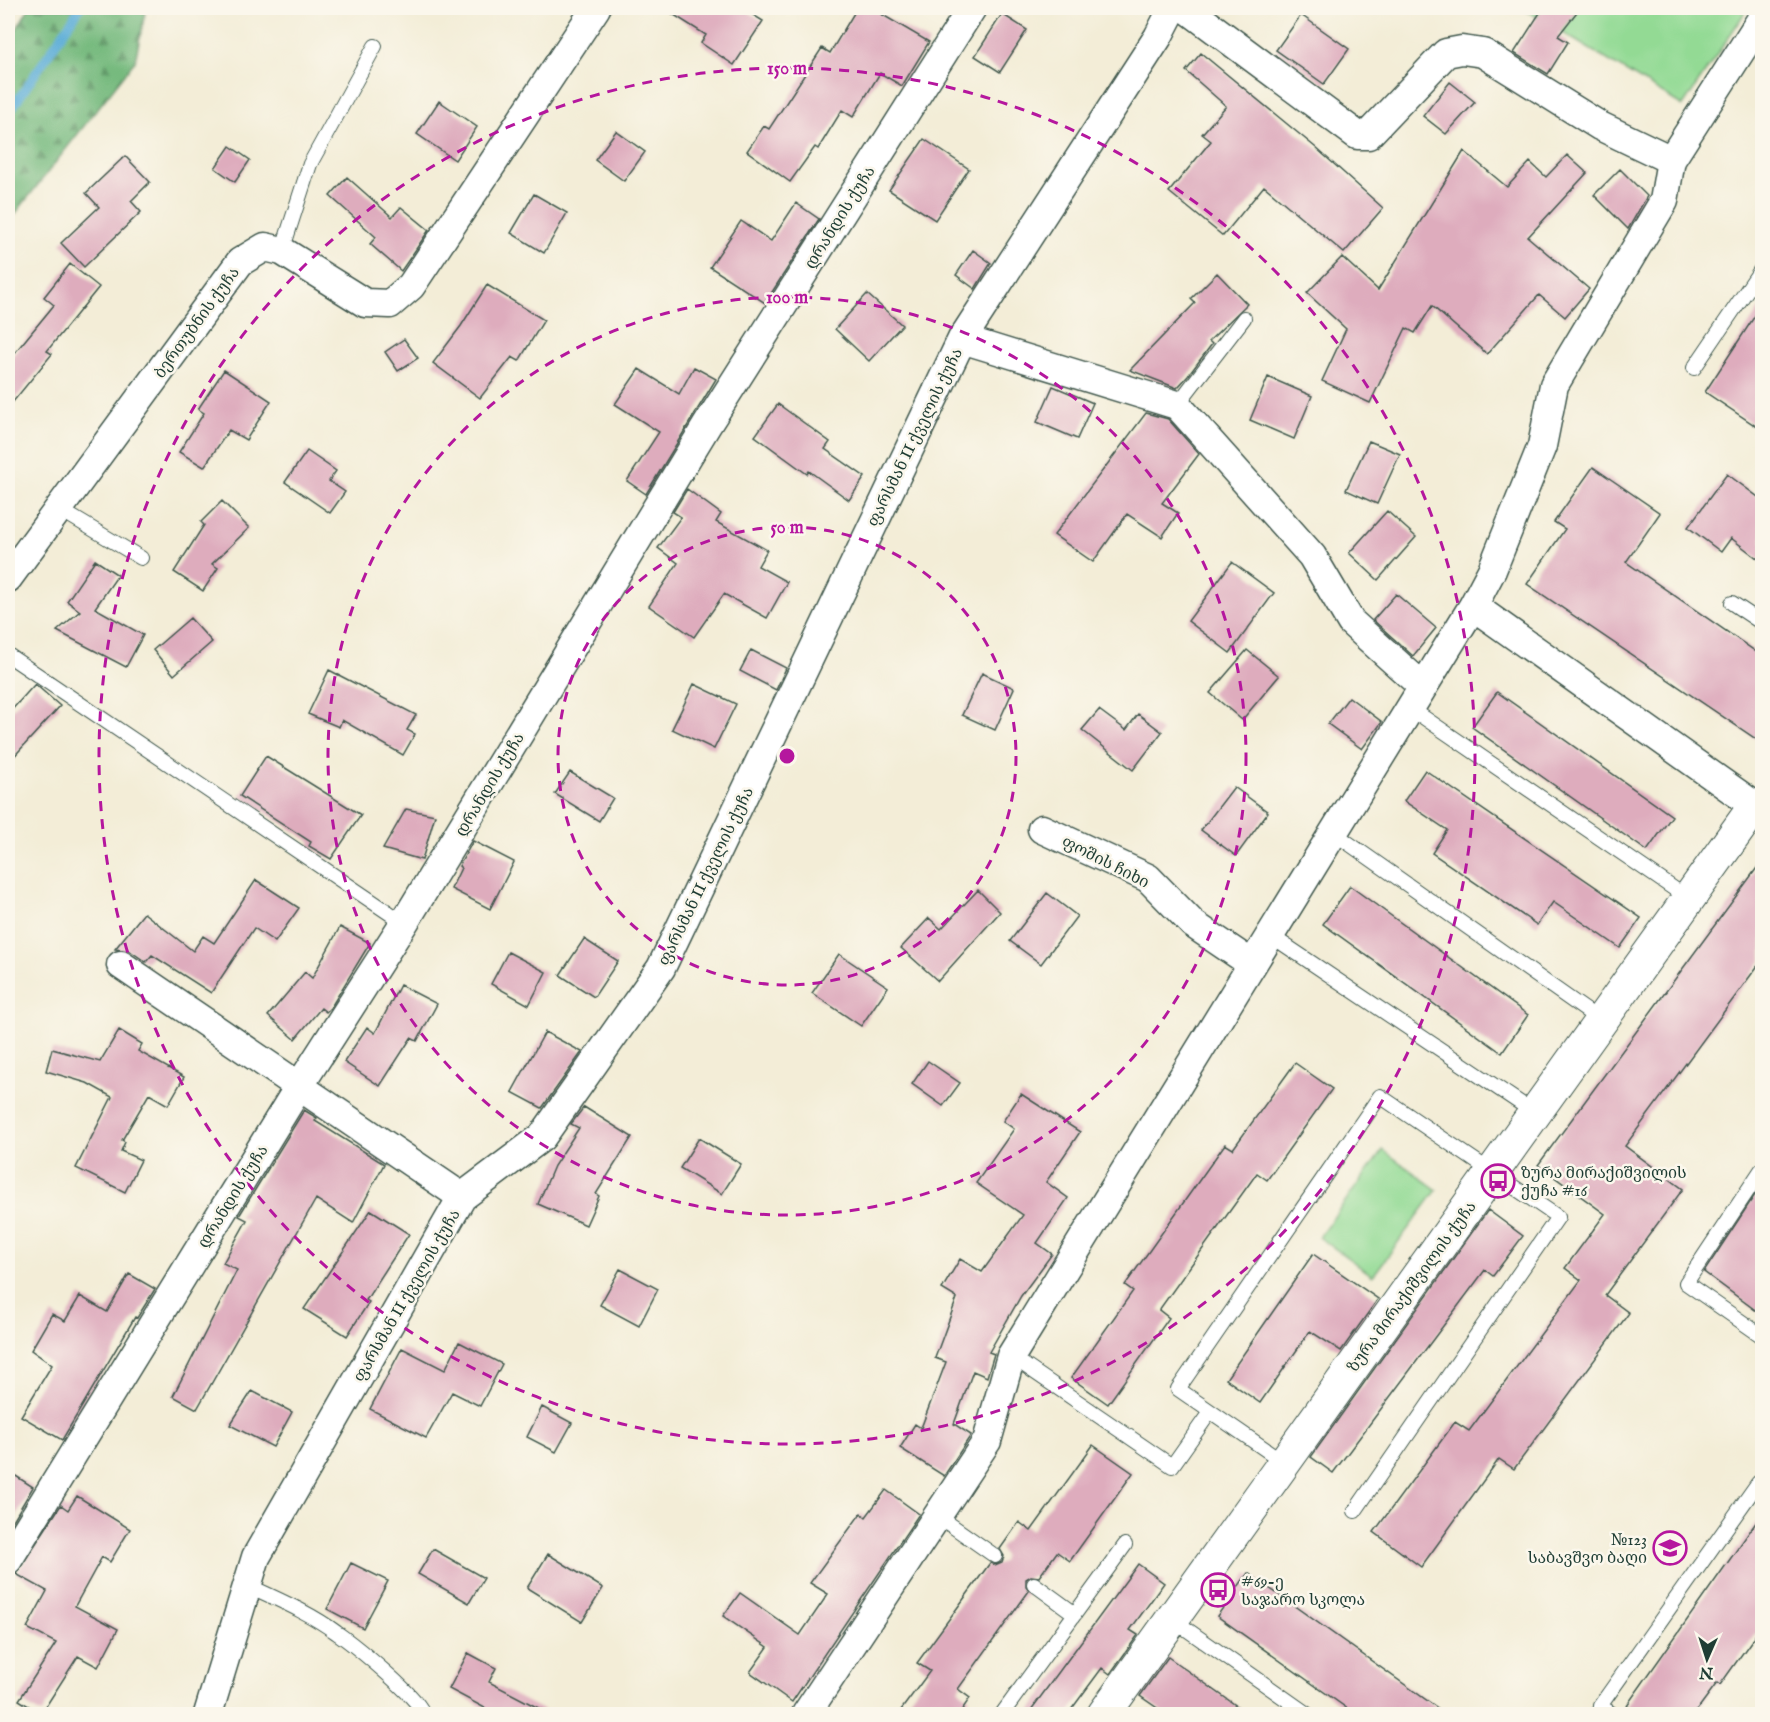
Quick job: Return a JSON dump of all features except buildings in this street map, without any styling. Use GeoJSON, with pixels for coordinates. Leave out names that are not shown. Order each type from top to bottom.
{"type":"FeatureCollection","features":[{"type":"Feature","properties":{"kind":"street"},"geometry":{"type":"LineString","coordinates":[[282,251],[365,303],[390,304],[411,286],[596,8]]}},
{"type":"Feature","properties":{"kind":"street","name":"დრანდის ქუჩა"},"geometry":{"type":"LineString","coordinates":[[8,1560],[300,1085],[404,923],[707,425],[972,8]]}},
{"type":"Feature","properties":{"kind":"street","name":"ფარსმან II ქველის ქუჩა"},"geometry":{"type":"LineString","coordinates":[[208,1714],[256,1557],[462,1197],[542,1137],[661,968],[962,339],[1158,37],[1173,8]]}},
{"type":"Feature","properties":{"kind":"street"},"geometry":{"type":"LineString","coordinates":[[1186,8],[1357,135],[1368,135],[1446,53],[1462,50],[1483,53],[1600,126],[1671,160]]}},
{"type":"Feature","properties":{"kind":"street"},"geometry":{"type":"LineString","coordinates":[[806,1714],[987,1441],[1011,1356],[1473,606],[1492,570],[1542,446],[1554,385],[1664,201],[1671,160],[1762,18]]}},
{"type":"Feature","properties":{"kind":"street","name":"ბერთუბნის ქუჩა"},"geometry":{"type":"LineString","coordinates":[[8,578],[240,262],[265,247],[282,251]]}},
{"type":"Feature","properties":{"kind":"street"},"geometry":{"type":"LineString","coordinates":[[962,339],[1177,405],[1312,556],[1351,622],[1416,698]]}},
{"type":"Feature","properties":{"kind":"street"},"geometry":{"type":"LineString","coordinates":[[1473,606],[1759,809]]}},
{"type":"Feature","properties":{"kind":"street","name":"ზურა მირაქიშვილის ქუჩა"},"geometry":{"type":"LineString","coordinates":[[1104,1714],[1689,899],[1759,809]]}},
{"type":"Feature","properties":{"kind":"street","name":"ფოშის ჩიხი"},"geometry":{"type":"LineString","coordinates":[[1042,828],[1148,878],[1193,924],[1252,964]]}},
{"type":"Feature","properties":{"kind":"street"},"geometry":{"type":"LineString","coordinates":[[121,965],[462,1197]]}},
{"type":"Feature","properties":{"kind":"lane"},"geometry":{"type":"LineString","coordinates":[[282,251],[310,164],[375,46]]}},
{"type":"Feature","properties":{"kind":"lane"},"geometry":{"type":"LineString","coordinates":[[1694,368],[1762,268]]}},
{"type":"Feature","properties":{"kind":"lane"},"geometry":{"type":"LineString","coordinates":[[1177,405],[1244,318]]}},
{"type":"Feature","properties":{"kind":"lane"},"geometry":{"type":"LineString","coordinates":[[59,509],[141,558]]}},
{"type":"Feature","properties":{"kind":"lane"},"geometry":{"type":"LineString","coordinates":[[1732,603],[1762,623]]}},
{"type":"Feature","properties":{"kind":"lane"},"geometry":{"type":"LineString","coordinates":[[8,655],[404,923]]}},
{"type":"Feature","properties":{"kind":"lane"},"geometry":{"type":"LineString","coordinates":[[1416,698],[1689,899]]}},
{"type":"Feature","properties":{"kind":"lane"},"geometry":{"type":"LineString","coordinates":[[1334,833],[1601,1021]]}},
{"type":"Feature","properties":{"kind":"lane"},"geometry":{"type":"LineString","coordinates":[[1270,935],[1536,1113]]}},
{"type":"Feature","properties":{"kind":"lane"},"geometry":{"type":"LineString","coordinates":[[1285,1462],[1178,1389],[1380,1096],[1557,1217],[1355,1511]]}},
{"type":"Feature","properties":{"kind":"lane"},"geometry":{"type":"LineString","coordinates":[[1762,1169],[1686,1283],[1762,1336]]}},
{"type":"Feature","properties":{"kind":"lane"},"geometry":{"type":"LineString","coordinates":[[1011,1356],[1172,1466],[1210,1412]]}},
{"type":"Feature","properties":{"kind":"lane"},"geometry":{"type":"LineString","coordinates":[[1612,1714],[1600,1706],[1758,1483],[1762,1486]]}},
{"type":"Feature","properties":{"kind":"lane"},"geometry":{"type":"LineString","coordinates":[[938,1516],[995,1556]]}},
{"type":"Feature","properties":{"kind":"lane"},"geometry":{"type":"LineString","coordinates":[[1002,1714],[1125,1545]]}},
{"type":"Feature","properties":{"kind":"lane"},"geometry":{"type":"LineString","coordinates":[[1034,1584],[1075,1614]]}},
{"type":"Feature","properties":{"kind":"lane"},"geometry":{"type":"LineString","coordinates":[[247,1585],[337,1632],[405,1690],[422,1708],[423,1714]]}},
{"type":"Feature","properties":{"kind":"lane"},"geometry":{"type":"LineString","coordinates":[[1172,1619],[1307,1714]]}},
{"type":"Feature","properties":{"kind":"green space"},"geometry":{"type":"Polygon","coordinates":[[[29,8],[146,8],[135,61],[8,223],[8,43],[29,8]]]}},
{"type":"Feature","properties":{"kind":"green space"},"geometry":{"type":"Polygon","coordinates":[[[1522,8],[1748,8],[1683,106],[1522,8]]]}},
{"type":"Feature","properties":{"kind":"green space"},"geometry":{"type":"Polygon","coordinates":[[[1383,1150],[1437,1190],[1373,1276],[1319,1237],[1383,1150]]]}},
{"type":"Feature","properties":{"kind":"waterway"},"geometry":{"type":"LineString","coordinates":[[8,114],[80,8]]}},
{"type":"Feature","properties":{"kind":"place","name":"ზურა მირაქიშვილის ქუჩა #16"},"geometry":{"type":"Point","coordinates":[1498,1181]}},
{"type":"Feature","properties":{"kind":"place","name":"№123 საბავშვო ბაღი"},"geometry":{"type":"Point","coordinates":[1670,1548]}},
{"type":"Feature","properties":{"kind":"place","name":"#69-ე საჯარო სკოლა"},"geometry":{"type":"Point","coordinates":[1218,1590]}}]}
